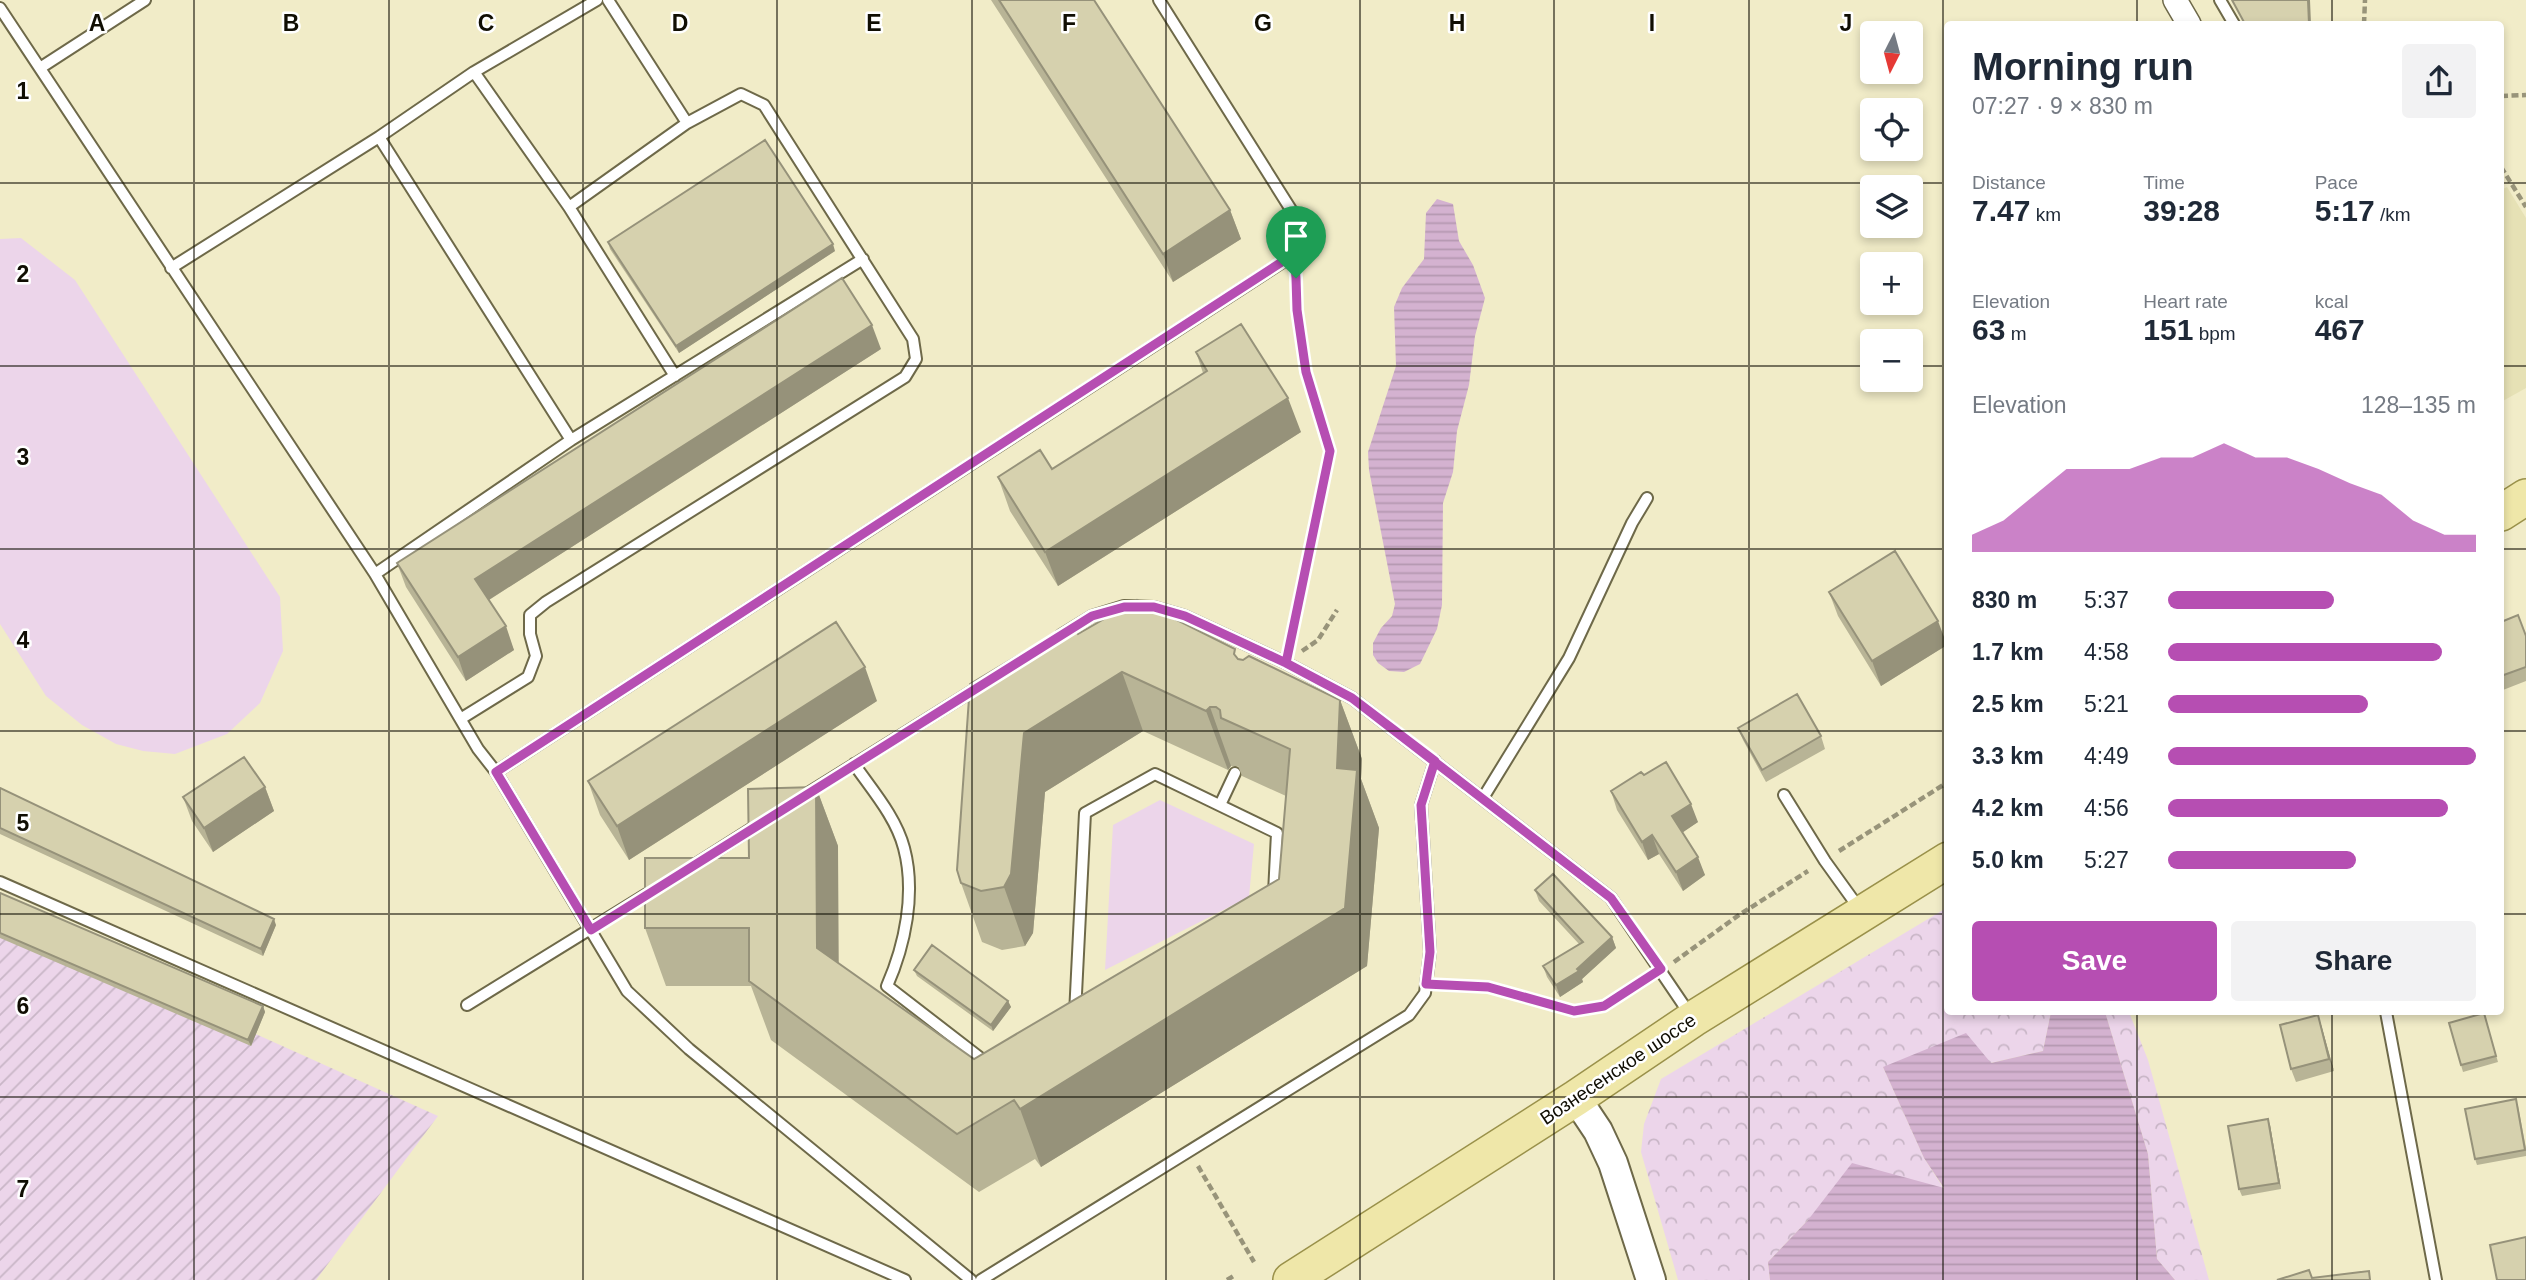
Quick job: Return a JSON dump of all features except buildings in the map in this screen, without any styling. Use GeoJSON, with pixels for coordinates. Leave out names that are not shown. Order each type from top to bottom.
{"type":"FeatureCollection","features":[{"type":"Feature","properties":{"kind":"main road"},"geometry":{"type":"LineString","coordinates":[[2504,511],[2526,497]]}},
{"type":"Feature","properties":{"kind":"main road","name":"Вознесенское шоссе"},"geometry":{"type":"LineString","coordinates":[[1291,1280],[1576,1098],[1693,1019],[1944,862]]}},
{"type":"Feature","properties":{"kind":"street"},"geometry":{"type":"LineString","coordinates":[[2175,0],[2187,21]]}},
{"type":"Feature","properties":{"kind":"street"},"geometry":{"type":"LineString","coordinates":[[1576,1098],[1598,1131],[1613,1163],[1651,1280]]}},
{"type":"Feature","properties":{"kind":"lane"},"geometry":{"type":"LineString","coordinates":[[40,68],[145,0]]}},
{"type":"Feature","properties":{"kind":"lane"},"geometry":{"type":"LineString","coordinates":[[171,268],[379,137],[474,72],[597,0]]}},
{"type":"Feature","properties":{"kind":"lane"},"geometry":{"type":"LineString","coordinates":[[608,0],[687,123]]}},
{"type":"Feature","properties":{"kind":"lane"},"geometry":{"type":"LineString","coordinates":[[496,772],[1312,243],[1160,0]]}},
{"type":"Feature","properties":{"kind":"lane"},"geometry":{"type":"LineString","coordinates":[[2220,0],[2232,21]]}},
{"type":"Feature","properties":{"kind":"lane"},"geometry":{"type":"LineString","coordinates":[[0,8],[375,574],[626,991],[680,1041],[971,1280]]}},
{"type":"Feature","properties":{"kind":"lane"},"geometry":{"type":"LineString","coordinates":[[474,72],[569,207],[675,376]]}},
{"type":"Feature","properties":{"kind":"lane"},"geometry":{"type":"LineString","coordinates":[[462,718],[528,677],[536,656],[530,634],[530,615],[546,602],[905,377],[916,359],[913,339],[764,105],[741,94],[687,123],[569,207]]}},
{"type":"Feature","properties":{"kind":"lane"},"geometry":{"type":"LineString","coordinates":[[379,137],[571,440]]}},
{"type":"Feature","properties":{"kind":"lane"},"geometry":{"type":"LineString","coordinates":[[375,574],[571,440],[863,259]]}},
{"type":"Feature","properties":{"kind":"lane"},"geometry":{"type":"LineString","coordinates":[[1483,798],[1569,658],[1632,523],[1647,498]]}},
{"type":"Feature","properties":{"kind":"lane"},"geometry":{"type":"LineString","coordinates":[[1056,638],[1092,616],[1124,607],[1154,607],[1185,616],[1286,663],[1352,698],[1611,898],[1693,1019]]}},
{"type":"Feature","properties":{"kind":"lane"},"geometry":{"type":"LineString","coordinates":[[1280,675],[1286,663]]}},
{"type":"Feature","properties":{"kind":"lane"},"geometry":{"type":"LineString","coordinates":[[797,800],[997,675]]}},
{"type":"Feature","properties":{"kind":"lane"},"geometry":{"type":"LineString","coordinates":[[981,1280],[1409,1015],[1424,993],[1430,952],[1421,805],[1435,761]]}},
{"type":"Feature","properties":{"kind":"lane"},"geometry":{"type":"LineString","coordinates":[[854,764],[887,812],[904,848],[908,887],[907,923],[899,957],[887,986],[998,1072]]}},
{"type":"Feature","properties":{"kind":"lane"},"geometry":{"type":"LineString","coordinates":[[1220,805],[1235,773]]}},
{"type":"Feature","properties":{"kind":"lane"},"geometry":{"type":"LineString","coordinates":[[1086,1020],[1074,1027],[1085,813],[1155,774],[1277,833],[1274,909]]}},
{"type":"Feature","properties":{"kind":"lane"},"geometry":{"type":"LineString","coordinates":[[1784,795],[1863,913]]}},
{"type":"Feature","properties":{"kind":"lane"},"geometry":{"type":"LineString","coordinates":[[682,872],[774,815]]}},
{"type":"Feature","properties":{"kind":"lane"},"geometry":{"type":"LineString","coordinates":[[467,1006],[671,879]]}},
{"type":"Feature","properties":{"kind":"lane"},"geometry":{"type":"LineString","coordinates":[[0,882],[905,1280]]}},
{"type":"Feature","properties":{"kind":"lane"},"geometry":{"type":"LineString","coordinates":[[2387,1015],[2436,1280]]}},
{"type":"Feature","properties":{"kind":"path"},"geometry":{"type":"LineString","coordinates":[[2364,21],[2365,0]]}},
{"type":"Feature","properties":{"kind":"path"},"geometry":{"type":"LineString","coordinates":[[2504,96],[2526,95]]}},
{"type":"Feature","properties":{"kind":"path"},"geometry":{"type":"LineString","coordinates":[[2504,172],[2526,207]]}},
{"type":"Feature","properties":{"kind":"path"},"geometry":{"type":"LineString","coordinates":[[1286,663],[1330,451],[1306,372],[1297,310],[1294,254]]}},
{"type":"Feature","properties":{"kind":"path"},"geometry":{"type":"LineString","coordinates":[[1286,663],[1318,640],[1337,610]]}},
{"type":"Feature","properties":{"kind":"path"},"geometry":{"type":"LineString","coordinates":[[1426,984],[1488,987],[1574,1011],[1604,1006],[1739,915],[1944,785]]}},
{"type":"Feature","properties":{"kind":"path"},"geometry":{"type":"LineString","coordinates":[[1189,1151],[1254,1262]]}},
{"type":"Feature","properties":{"kind":"path"},"geometry":{"type":"LineString","coordinates":[[1227,1280],[1235,1275]]}},
{"type":"Feature","properties":{"kind":"shaded area"},"geometry":{"type":"Polygon","coordinates":[[[2507,187],[2526,218],[2526,388],[2504,400],[2504,188],[2507,187]]]}},
{"type":"Feature","properties":{"kind":"shaded area"},"geometry":{"type":"Polygon","coordinates":[[[1437,199],[1453,204],[1459,241],[1473,265],[1485,298],[1475,336],[1469,385],[1457,431],[1453,472],[1443,503],[1442,605],[1437,629],[1420,664],[1404,672],[1389,671],[1378,663],[1373,655],[1373,643],[1392,616],[1395,604],[1369,470],[1368,452],[1396,366],[1394,307],[1402,288],[1424,259],[1426,213],[1437,199]]]}},
{"type":"Feature","properties":{"kind":"shaded area"},"geometry":{"type":"Polygon","coordinates":[[[2050,1015],[2106,1015],[2148,1154],[2157,1259],[2175,1280],[1770,1280],[1768,1262],[1808,1220],[1852,1163],[1944,1188],[1924,1158],[1883,1067],[1966,1033],[1991,1063],[2043,1051],[2050,1015]]]}},
{"type":"Feature","properties":{"kind":"green space"},"geometry":{"type":"Polygon","coordinates":[[[21,238],[75,280],[280,597],[283,651],[260,703],[227,734],[175,754],[143,751],[116,744],[82,725],[46,696],[0,624],[0,239],[21,238]]]}},
{"type":"Feature","properties":{"kind":"green space"},"geometry":{"type":"Polygon","coordinates":[[[1160,800],[1254,844],[1249,897],[1105,970],[1113,825],[1160,800]]]}},
{"type":"Feature","properties":{"kind":"green space"},"geometry":{"type":"Polygon","coordinates":[[[1944,909],[1944,1015],[2050,1015],[2043,1051],[1991,1063],[1883,1067],[1924,1158],[1944,1189],[1808,1220],[1768,1262],[1770,1280],[1678,1280],[1641,1152],[1644,1124],[1661,1079],[1944,909]]]}},
{"type":"Feature","properties":{"kind":"green space"},"geometry":{"type":"Polygon","coordinates":[[[0,919],[438,1116],[316,1280],[0,1280],[0,919]]]}},
{"type":"Feature","properties":{"kind":"green space"},"geometry":{"type":"Polygon","coordinates":[[[2106,1015],[2130,1015],[2148,1060],[2209,1280],[2175,1280],[2157,1259],[2148,1154],[2106,1015]]]}},
{"type":"Feature","properties":{"kind":"route"},"geometry":{"type":"LineString","coordinates":[[1296,278],[1294,254],[496,772],[591,930],[1092,616],[1124,607],[1154,607],[1185,616],[1286,663],[1352,698],[1435,761],[1421,805],[1430,952],[1426,984],[1488,987],[1574,1011],[1604,1006],[1661,969],[1611,898],[1483,798],[1435,761],[1352,698],[1286,663],[1330,451],[1306,372],[1297,310],[1296,278]]}}]}
